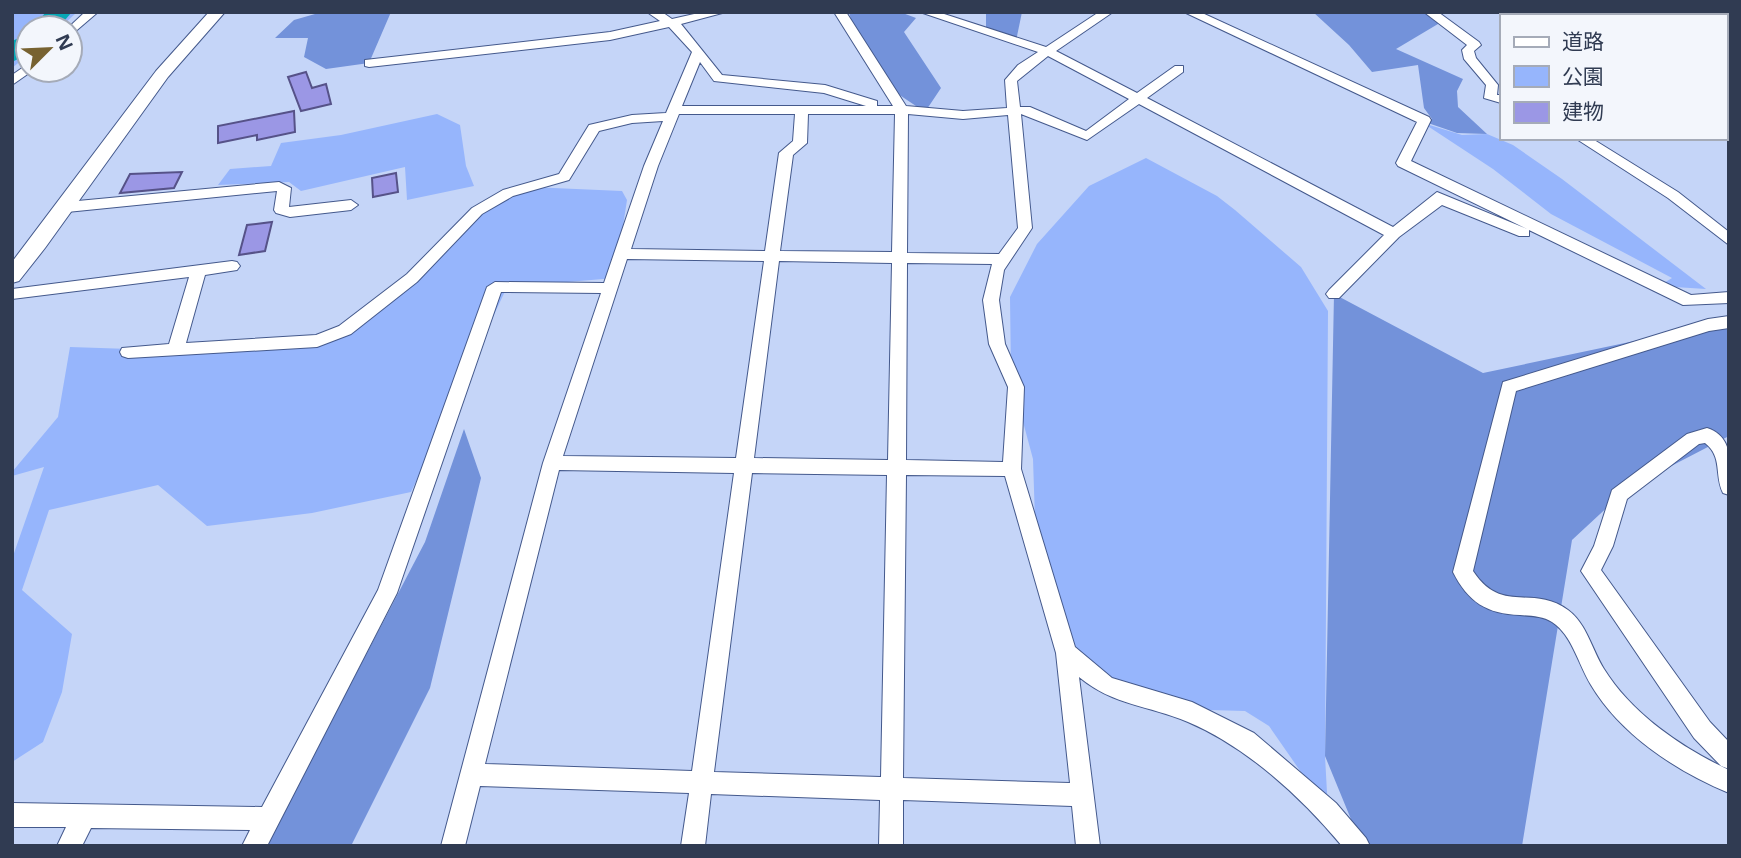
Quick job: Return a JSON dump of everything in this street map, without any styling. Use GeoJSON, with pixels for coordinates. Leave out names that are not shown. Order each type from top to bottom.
{"type":"FeatureCollection","features":[{"type":"Feature","properties":{"kind":"street"},"geometry":{"type":"LineString","coordinates":[[12,276],[67,207],[160,77],[218,12]]}},
{"type":"Feature","properties":{"kind":"street"},"geometry":{"type":"LineString","coordinates":[[653,12],[671,22],[718,78],[825,89],[896,110]]}},
{"type":"Feature","properties":{"kind":"street"},"geometry":{"type":"LineString","coordinates":[[369,62],[610,36],[720,12]]}},
{"type":"Feature","properties":{"kind":"street"},"geometry":{"type":"LineString","coordinates":[[840,12],[896,110],[900,257],[891,846]]}},
{"type":"Feature","properties":{"kind":"street"},"geometry":{"type":"LineString","coordinates":[[926,12],[1048,51],[1395,234]]}},
{"type":"Feature","properties":{"kind":"street"},"geometry":{"type":"LineString","coordinates":[[1088,846],[1066,653],[1012,469],[1016,387],[997,344],[991,300],[996,269],[1025,228],[1011,80],[1022,68],[1107,12]]}},
{"type":"Feature","properties":{"kind":"street"},"geometry":{"type":"LineString","coordinates":[[1190,12],[1424,120],[1403,163],[1689,301],[1729,297]]}},
{"type":"Feature","properties":{"kind":"street"},"geometry":{"type":"LineString","coordinates":[[1430,12],[1475,45],[1468,50],[1470,59],[1492,85],[1490,98],[1500,99]]}},
{"type":"Feature","properties":{"kind":"street"},"geometry":{"type":"LineString","coordinates":[[453,846],[552,463],[651,166],[675,114],[698,52]]}},
{"type":"Feature","properties":{"kind":"street"},"geometry":{"type":"LineString","coordinates":[[128,352],[317,341],[345,330],[412,278],[477,211],[508,193],[564,177],[594,128],[675,114],[896,110],[963,115],[1025,110],[1087,136],[1179,69]]}},
{"type":"Feature","properties":{"kind":"street"},"geometry":{"type":"LineString","coordinates":[[693,846],[786,153],[800,144],[802,110]]}},
{"type":"Feature","properties":{"kind":"street"},"geometry":{"type":"LineString","coordinates":[[1584,140],[1672,195],[1729,240]]}},
{"type":"Feature","properties":{"kind":"street"},"geometry":{"type":"LineString","coordinates":[[67,207],[279,186],[284,188],[281,210],[290,212],[351,205]]}},
{"type":"Feature","properties":{"kind":"street"},"geometry":{"type":"LineString","coordinates":[[1334,294],[1395,234],[1437,202],[1437,197],[1518,231],[1547,240],[1563,240]]}},
{"type":"Feature","properties":{"kind":"street"},"geometry":{"type":"LineString","coordinates":[[622,254],[1002,259]]}},
{"type":"Feature","properties":{"kind":"street"},"geometry":{"type":"LineString","coordinates":[[12,293],[232,266]]}},
{"type":"Feature","properties":{"kind":"street"},"geometry":{"type":"LineString","coordinates":[[176,349],[199,270]]}},
{"type":"Feature","properties":{"kind":"street"},"geometry":{"type":"LineString","coordinates":[[254,846],[387,593],[495,287],[611,288]]}},
{"type":"Feature","properties":{"kind":"street"},"geometry":{"type":"LineString","coordinates":[[1729,322],[1708,325],[1508,387],[1463,572],[1480,596],[1509,607],[1536,607],[1559,615],[1576,634],[1601,683],[1651,736],[1697,768],[1729,782]]}},
{"type":"Feature","properties":{"kind":"street"},"geometry":{"type":"LineString","coordinates":[[1729,488],[1727,456],[1718,442],[1707,435],[1693,439],[1619,495],[1603,546],[1591,571],[1702,730],[1729,758]]}},
{"type":"Feature","properties":{"kind":"street"},"geometry":{"type":"LineString","coordinates":[[552,463],[1012,469]]}},
{"type":"Feature","properties":{"kind":"street"},"geometry":{"type":"LineString","coordinates":[[1066,653],[1106,686],[1192,713],[1246,741],[1328,811],[1358,846]]}},
{"type":"Feature","properties":{"kind":"street"},"geometry":{"type":"LineString","coordinates":[[473,775],[892,791],[1082,795]]}},
{"type":"Feature","properties":{"kind":"street"},"geometry":{"type":"LineString","coordinates":[[12,815],[270,819]]}},
{"type":"Feature","properties":{"kind":"street"},"geometry":{"type":"LineString","coordinates":[[69,846],[85,816]]}},
{"type":"Feature","properties":{"kind":"green space"},"geometry":{"type":"Polygon","coordinates":[[[12,12],[77,12],[14,14],[12,68],[12,12]]]}},
{"type":"Feature","properties":{"kind":"green space"},"geometry":{"type":"Polygon","coordinates":[[[437,114],[460,125],[466,166],[474,186],[407,200],[405,167],[301,191],[289,182],[218,185],[230,169],[271,166],[281,143],[341,135],[437,114]]]}},
{"type":"Feature","properties":{"kind":"green space"},"geometry":{"type":"Polygon","coordinates":[[[1423,123],[1462,135],[1487,134],[1513,145],[1706,289],[1659,286],[1672,278],[1551,214],[1493,169],[1423,123]]]}},
{"type":"Feature","properties":{"kind":"green space"},"geometry":{"type":"Polygon","coordinates":[[[1146,158],[1217,196],[1235,210],[1301,267],[1328,311],[1325,756],[1328,811],[1269,726],[1245,711],[1173,709],[1106,686],[1060,634],[1036,550],[1033,459],[1011,377],[1010,297],[1037,244],[1089,186],[1146,158]]]}},
{"type":"Feature","properties":{"kind":"green space"},"geometry":{"type":"Polygon","coordinates":[[[530,187],[622,191],[627,200],[615,278],[507,287],[411,492],[312,513],[207,526],[158,485],[49,510],[22,590],[72,634],[62,692],[43,742],[12,762],[12,559],[44,467],[12,476],[12,472],[58,417],[70,347],[160,350],[306,342],[345,330],[477,211],[530,187]]]}},
{"type":"Feature","properties":{"kind":"shaded area"},"geometry":{"type":"Polygon","coordinates":[[[322,12],[391,12],[369,63],[326,69],[304,57],[308,38],[275,38],[294,20],[322,12]]]}},
{"type":"Feature","properties":{"kind":"shaded area"},"geometry":{"type":"Polygon","coordinates":[[[849,12],[900,12],[916,18],[904,32],[941,88],[925,112],[892,90],[856,39],[849,12]]]}},
{"type":"Feature","properties":{"kind":"shaded area"},"geometry":{"type":"Polygon","coordinates":[[[986,12],[1022,12],[1016,41],[986,32],[986,12]]]}},
{"type":"Feature","properties":{"kind":"shaded area"},"geometry":{"type":"Polygon","coordinates":[[[1313,12],[1427,12],[1443,21],[1396,49],[1463,79],[1457,91],[1458,107],[1487,134],[1457,133],[1425,122],[1432,119],[1424,108],[1418,65],[1372,72],[1349,45],[1313,12]]]}},
{"type":"Feature","properties":{"kind":"shaded area"},"geometry":{"type":"Polygon","coordinates":[[[1334,294],[1483,373],[1720,323],[1729,330],[1729,436],[1627,489],[1572,540],[1522,846],[1362,846],[1325,756],[1334,294]]]}},
{"type":"Feature","properties":{"kind":"shaded area"},"geometry":{"type":"Polygon","coordinates":[[[464,429],[481,478],[430,688],[351,846],[266,846],[425,542],[464,429]]]}},
{"type":"Feature","properties":{"kind":"building"},"geometry":{"type":"Polygon","coordinates":[[[306,72],[312,88],[326,84],[331,104],[301,111],[288,77],[306,72]]]}},
{"type":"Feature","properties":{"kind":"building"},"geometry":{"type":"Polygon","coordinates":[[[294,111],[295,132],[257,140],[257,135],[218,143],[218,126],[294,111]]]}},
{"type":"Feature","properties":{"kind":"building"},"geometry":{"type":"Polygon","coordinates":[[[182,172],[174,188],[120,193],[130,174],[182,172]]]}},
{"type":"Feature","properties":{"kind":"building"},"geometry":{"type":"Polygon","coordinates":[[[396,173],[398,192],[373,197],[372,178],[396,173]]]}},
{"type":"Feature","properties":{"kind":"building"},"geometry":{"type":"Polygon","coordinates":[[[272,222],[265,251],[239,255],[247,225],[272,222]]]}}]}
